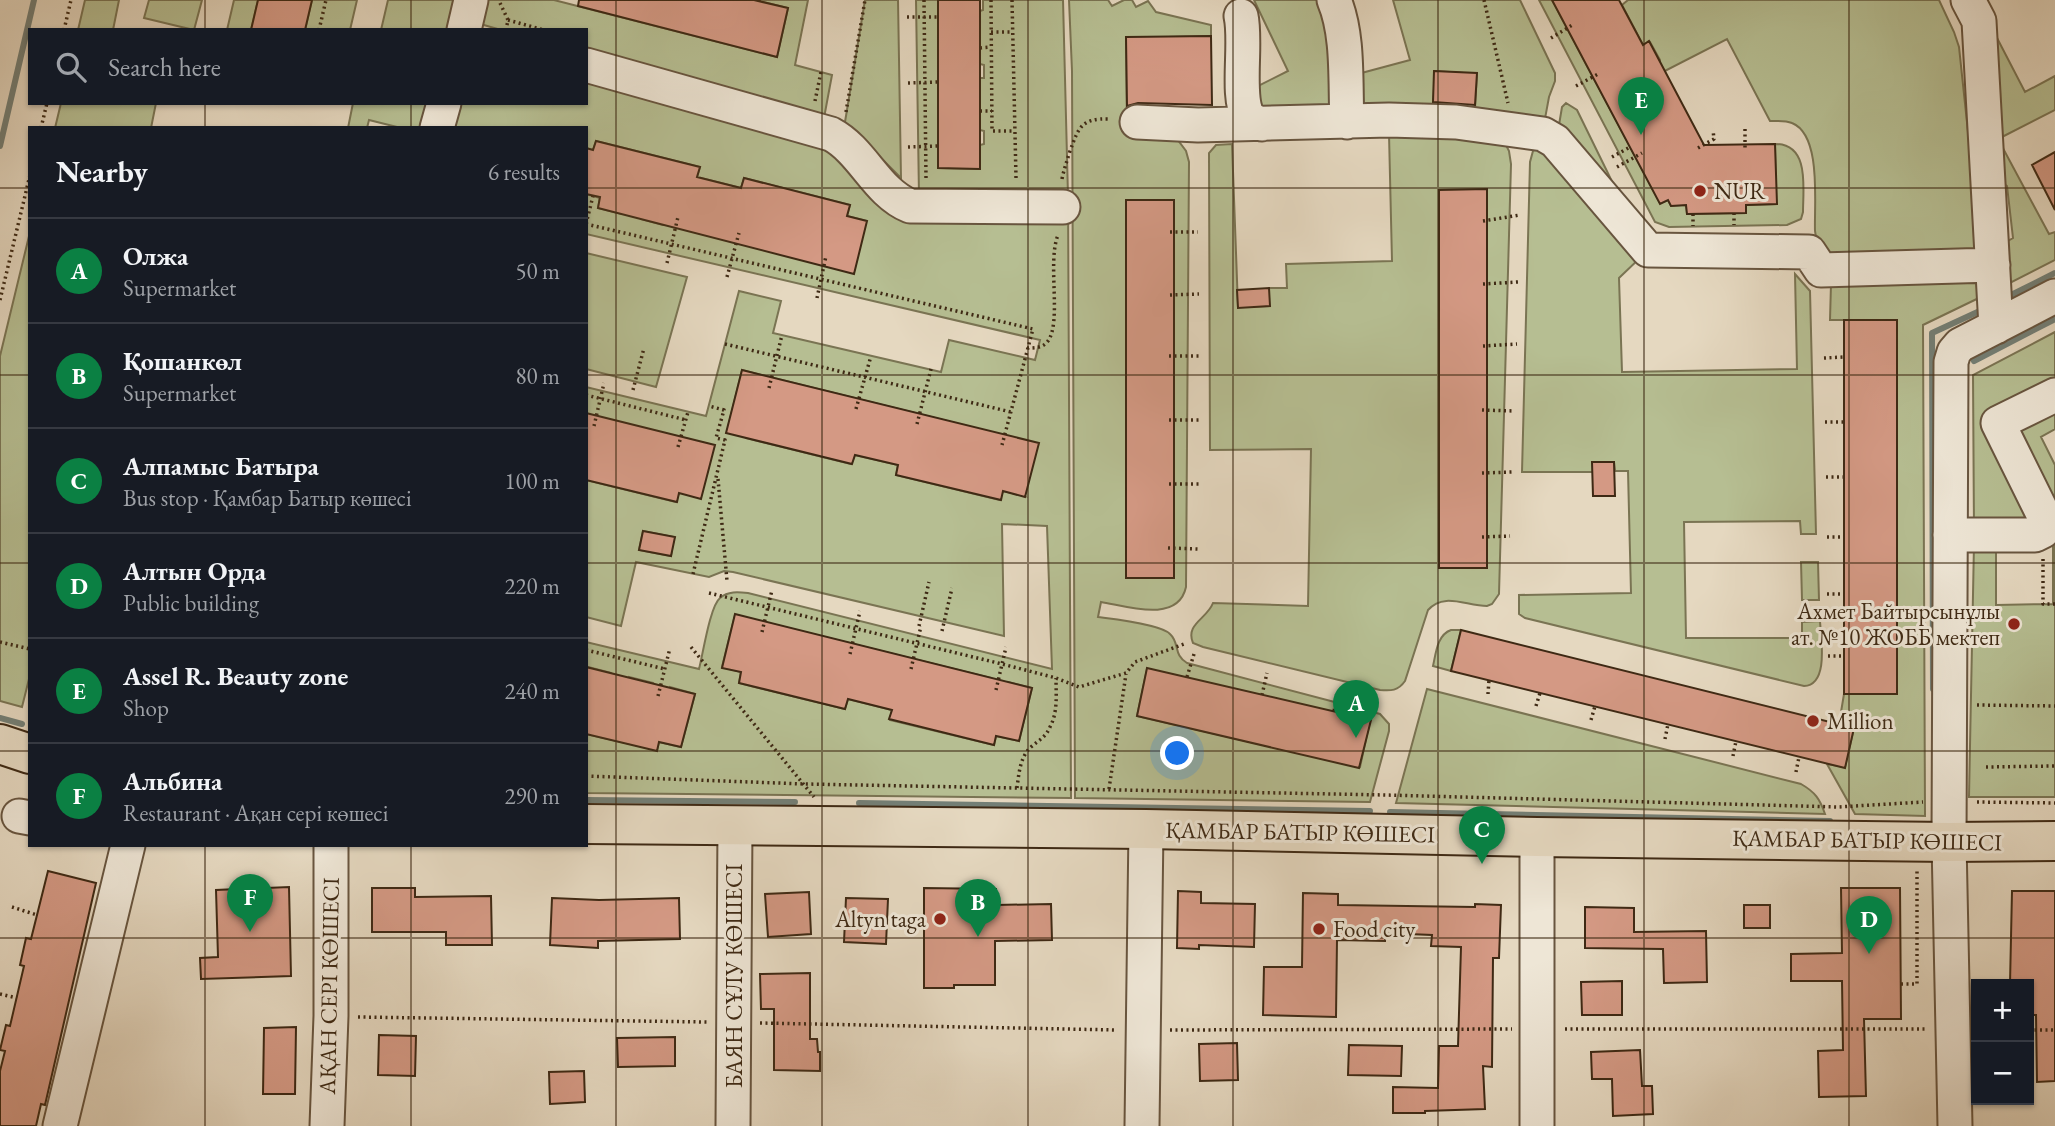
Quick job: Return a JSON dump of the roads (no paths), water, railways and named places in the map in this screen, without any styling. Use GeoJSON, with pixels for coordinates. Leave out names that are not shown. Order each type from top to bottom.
{"type":"FeatureCollection","features":[{"type":"Feature","properties":{"kind":"main road"},"geometry":{"type":"LineString","coordinates":[[0,744],[28,753]]}},
{"type":"Feature","properties":{"kind":"main road","name":"ҚАМБАР БАТЫР КӨШЕСІ"},"geometry":{"type":"LineString","coordinates":[[588,824],[1146,829],[1933,842],[2055,841]]}},
{"type":"Feature","properties":{"kind":"street"},"geometry":{"type":"LineString","coordinates":[[464,28],[471,0]]}},
{"type":"Feature","properties":{"kind":"street"},"geometry":{"type":"LineString","coordinates":[[1334,0],[1342,37],[1347,122]]}},
{"type":"Feature","properties":{"kind":"street"},"geometry":{"type":"LineString","coordinates":[[1968,0],[1979,21],[1996,327]]}},
{"type":"Feature","properties":{"kind":"street"},"geometry":{"type":"LineString","coordinates":[[1241,16],[1244,38],[1242,98],[1248,116],[1262,124]]}},
{"type":"Feature","properties":{"kind":"street"},"geometry":{"type":"LineString","coordinates":[[588,66],[831,134],[845,144],[898,201],[910,206],[1063,207]]}},
{"type":"Feature","properties":{"kind":"street"},"geometry":{"type":"LineString","coordinates":[[438,126],[443,105]]}},
{"type":"Feature","properties":{"kind":"street"},"geometry":{"type":"LineString","coordinates":[[1137,122],[1198,125],[1456,122],[1514,129],[1543,134],[1555,141],[1648,250],[1809,252],[1821,270],[1993,265]]}},
{"type":"Feature","properties":{"kind":"street"},"geometry":{"type":"LineString","coordinates":[[1955,1126],[1933,842],[1949,802],[1951,362],[1954,352],[1961,345],[2055,296]]}},
{"type":"Feature","properties":{"kind":"street"},"geometry":{"type":"LineString","coordinates":[[1950,535],[2035,535],[2049,525],[1998,423],[2055,394]]}},
{"type":"Feature","properties":{"kind":"street","name":"БАЯН СҰЛУ КӨШЕСІ"},"geometry":{"type":"LineString","coordinates":[[733,1126],[735,825]]}},
{"type":"Feature","properties":{"kind":"street"},"geometry":{"type":"LineString","coordinates":[[1142,1126],[1146,829]]}},
{"type":"Feature","properties":{"kind":"street"},"geometry":{"type":"LineString","coordinates":[[1537,837],[1537,1126]]}},
{"type":"Feature","properties":{"kind":"street"},"geometry":{"type":"LineString","coordinates":[[60,1126],[128,847]]}},
{"type":"Feature","properties":{"kind":"street","name":"АҚАН СЕРІ КӨШЕСІ"},"geometry":{"type":"LineString","coordinates":[[327,1126],[331,1016],[331,847]]}},
{"type":"Feature","properties":{"kind":"waterway"},"geometry":{"type":"LineString","coordinates":[[0,146],[34,0]]}},
{"type":"Feature","properties":{"kind":"waterway"},"geometry":{"type":"LineString","coordinates":[[2009,296],[2055,273]]}},
{"type":"Feature","properties":{"kind":"waterway"},"geometry":{"type":"LineString","coordinates":[[1933,689],[1932,333],[1984,309]]}},
{"type":"Feature","properties":{"kind":"waterway"},"geometry":{"type":"LineString","coordinates":[[1974,361],[2055,319]]}},
{"type":"Feature","properties":{"kind":"waterway"},"geometry":{"type":"LineString","coordinates":[[0,718],[22,724]]}},
{"type":"Feature","properties":{"kind":"waterway"},"geometry":{"type":"LineString","coordinates":[[588,800],[795,802]]}},
{"type":"Feature","properties":{"kind":"waterway"},"geometry":{"type":"LineString","coordinates":[[859,803],[1370,811]]}},
{"type":"Feature","properties":{"kind":"waterway"},"geometry":{"type":"LineString","coordinates":[[1390,812],[1830,821]]}},
{"type":"Feature","properties":{"kind":"place","name":"Assel R. Beauty zone"},"geometry":{"type":"Point","coordinates":[1641,135]}},
{"type":"Feature","properties":{"kind":"place","name":"NUR"},"geometry":{"type":"Point","coordinates":[1700,191]}},
{"type":"Feature","properties":{"kind":"place","name":"Ахмет Байтырсынұлы ат. №10 ЖОББ мектеп"},"geometry":{"type":"Point","coordinates":[2014,624]}},
{"type":"Feature","properties":{"kind":"place","name":"Million"},"geometry":{"type":"Point","coordinates":[1813,721]}},
{"type":"Feature","properties":{"kind":"place","name":"Олжа"},"geometry":{"type":"Point","coordinates":[1356,738]}},
{"type":"Feature","properties":{"kind":"place","name":"Алпамыс Батыра"},"geometry":{"type":"Point","coordinates":[1482,864]}},
{"type":"Feature","properties":{"kind":"place","name":"Altyn taga"},"geometry":{"type":"Point","coordinates":[940,919]}},
{"type":"Feature","properties":{"kind":"place","name":"Food city"},"geometry":{"type":"Point","coordinates":[1319,929]}},
{"type":"Feature","properties":{"kind":"place","name":"Альбина"},"geometry":{"type":"Point","coordinates":[250,932]}},
{"type":"Feature","properties":{"kind":"place","name":"Қошанкөл"},"geometry":{"type":"Point","coordinates":[978,937]}},
{"type":"Feature","properties":{"kind":"place","name":"Алтын Орда"},"geometry":{"type":"Point","coordinates":[1869,954]}}]}
